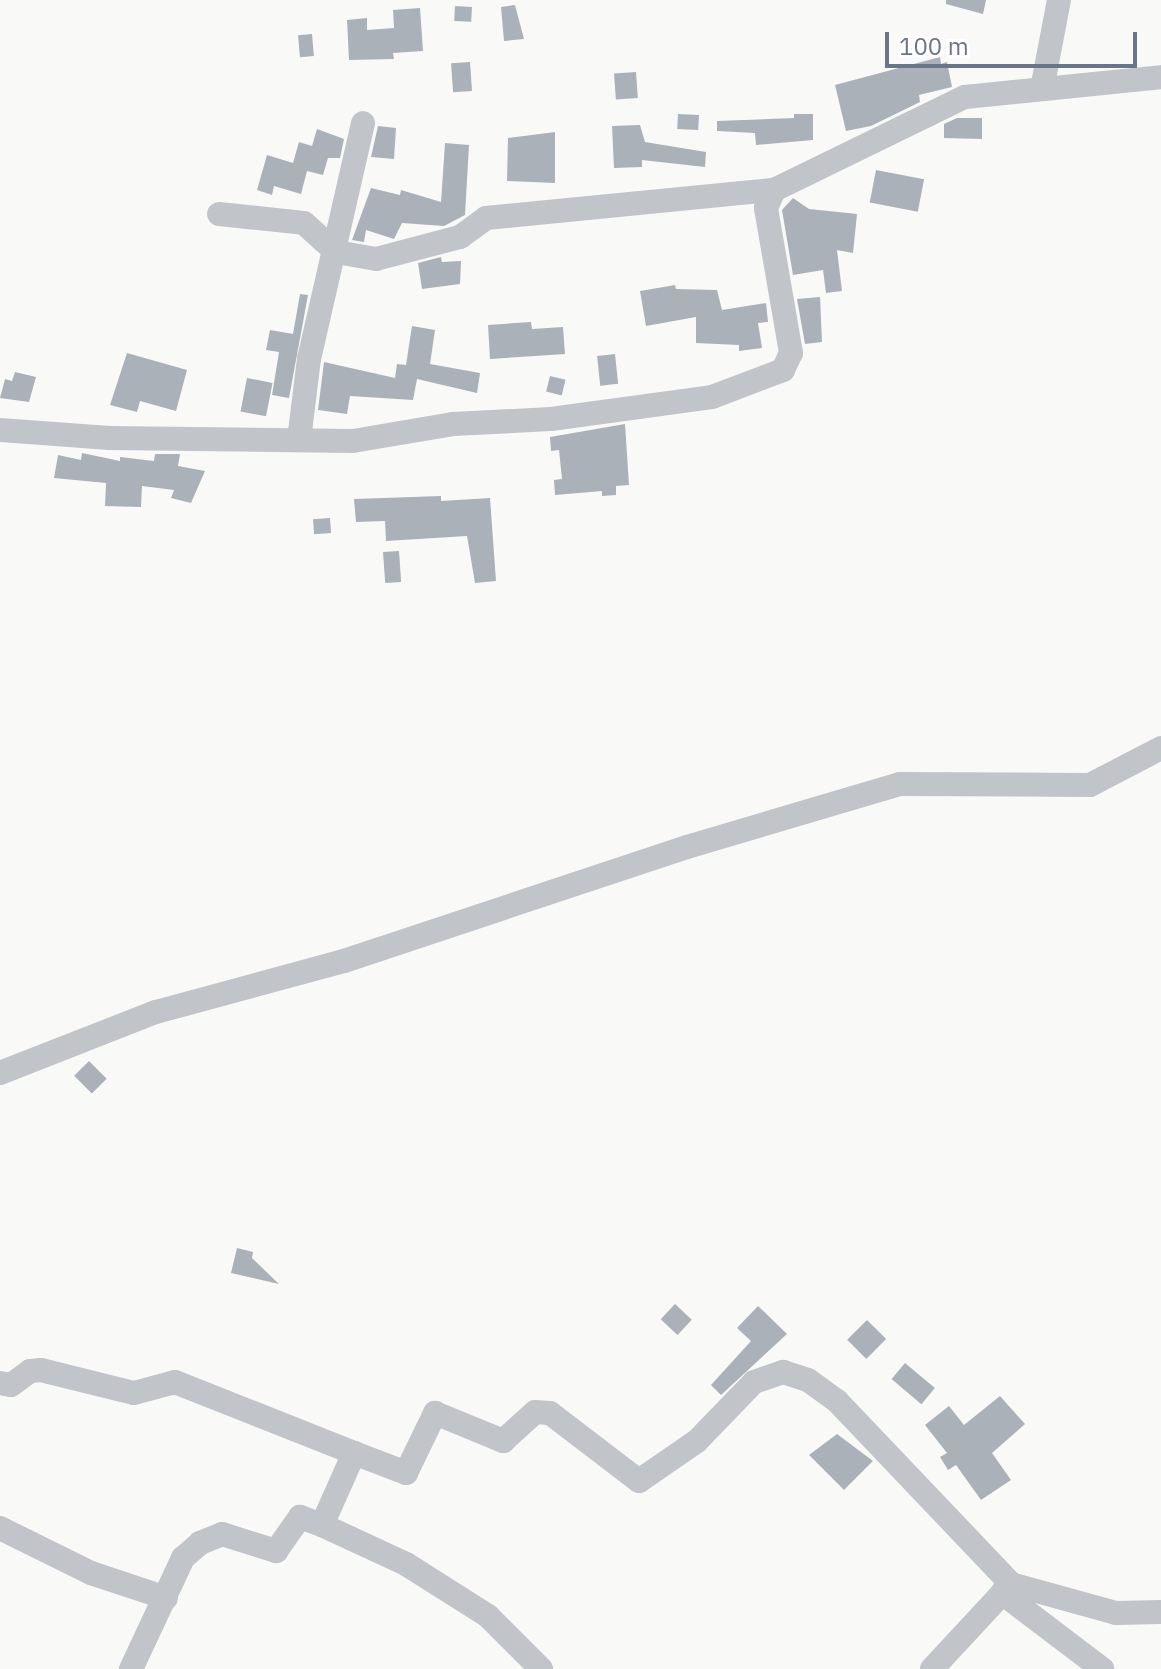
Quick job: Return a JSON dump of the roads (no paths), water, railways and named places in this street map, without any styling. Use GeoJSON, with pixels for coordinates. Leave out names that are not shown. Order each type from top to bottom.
{"type":"FeatureCollection","features":[{"type":"Feature","properties":{"kind":"street"},"geometry":{"type":"LineString","coordinates":[[1042,89],[1059,0]]}},
{"type":"Feature","properties":{"kind":"street"},"geometry":{"type":"LineString","coordinates":[[219,214],[304,223],[336,252],[376,259],[460,237],[486,218],[774,190],[965,97],[1161,77]]}},
{"type":"Feature","properties":{"kind":"street"},"geometry":{"type":"LineString","coordinates":[[299,440],[309,359],[336,252],[363,123]]}},
{"type":"Feature","properties":{"kind":"street"},"geometry":{"type":"LineString","coordinates":[[0,430],[95,438],[353,441],[453,424],[551,419],[678,403],[783,370],[791,353],[791,332],[766,208],[774,190]]}},
{"type":"Feature","properties":{"kind":"street"},"geometry":{"type":"LineString","coordinates":[[0,1073],[156,1012],[344,961],[687,847],[900,784],[1090,785],[1161,748]]}},
{"type":"Feature","properties":{"kind":"street"},"geometry":{"type":"LineString","coordinates":[[0,1383],[11,1385],[30,1371],[41,1370],[134,1393],[175,1382],[406,1473],[435,1413],[503,1441],[542,1412],[639,1481],[697,1441],[754,1382],[783,1372],[808,1380],[837,1401],[1006,1588],[1102,1669]]}},
{"type":"Feature","properties":{"kind":"street"},"geometry":{"type":"LineString","coordinates":[[322,1525],[354,1453]]}},
{"type":"Feature","properties":{"kind":"street"},"geometry":{"type":"LineString","coordinates":[[131,1669],[183,1558],[210,1536],[222,1534],[273,1552],[300,1517],[406,1564],[488,1616],[541,1669]]}},
{"type":"Feature","properties":{"kind":"street"},"geometry":{"type":"LineString","coordinates":[[0,1528],[91,1573],[166,1598]]}},
{"type":"Feature","properties":{"kind":"street"},"geometry":{"type":"LineString","coordinates":[[1006,1588],[1116,1613],[1161,1612]]}},
{"type":"Feature","properties":{"kind":"street"},"geometry":{"type":"LineString","coordinates":[[932,1669],[1006,1588]]}}]}
